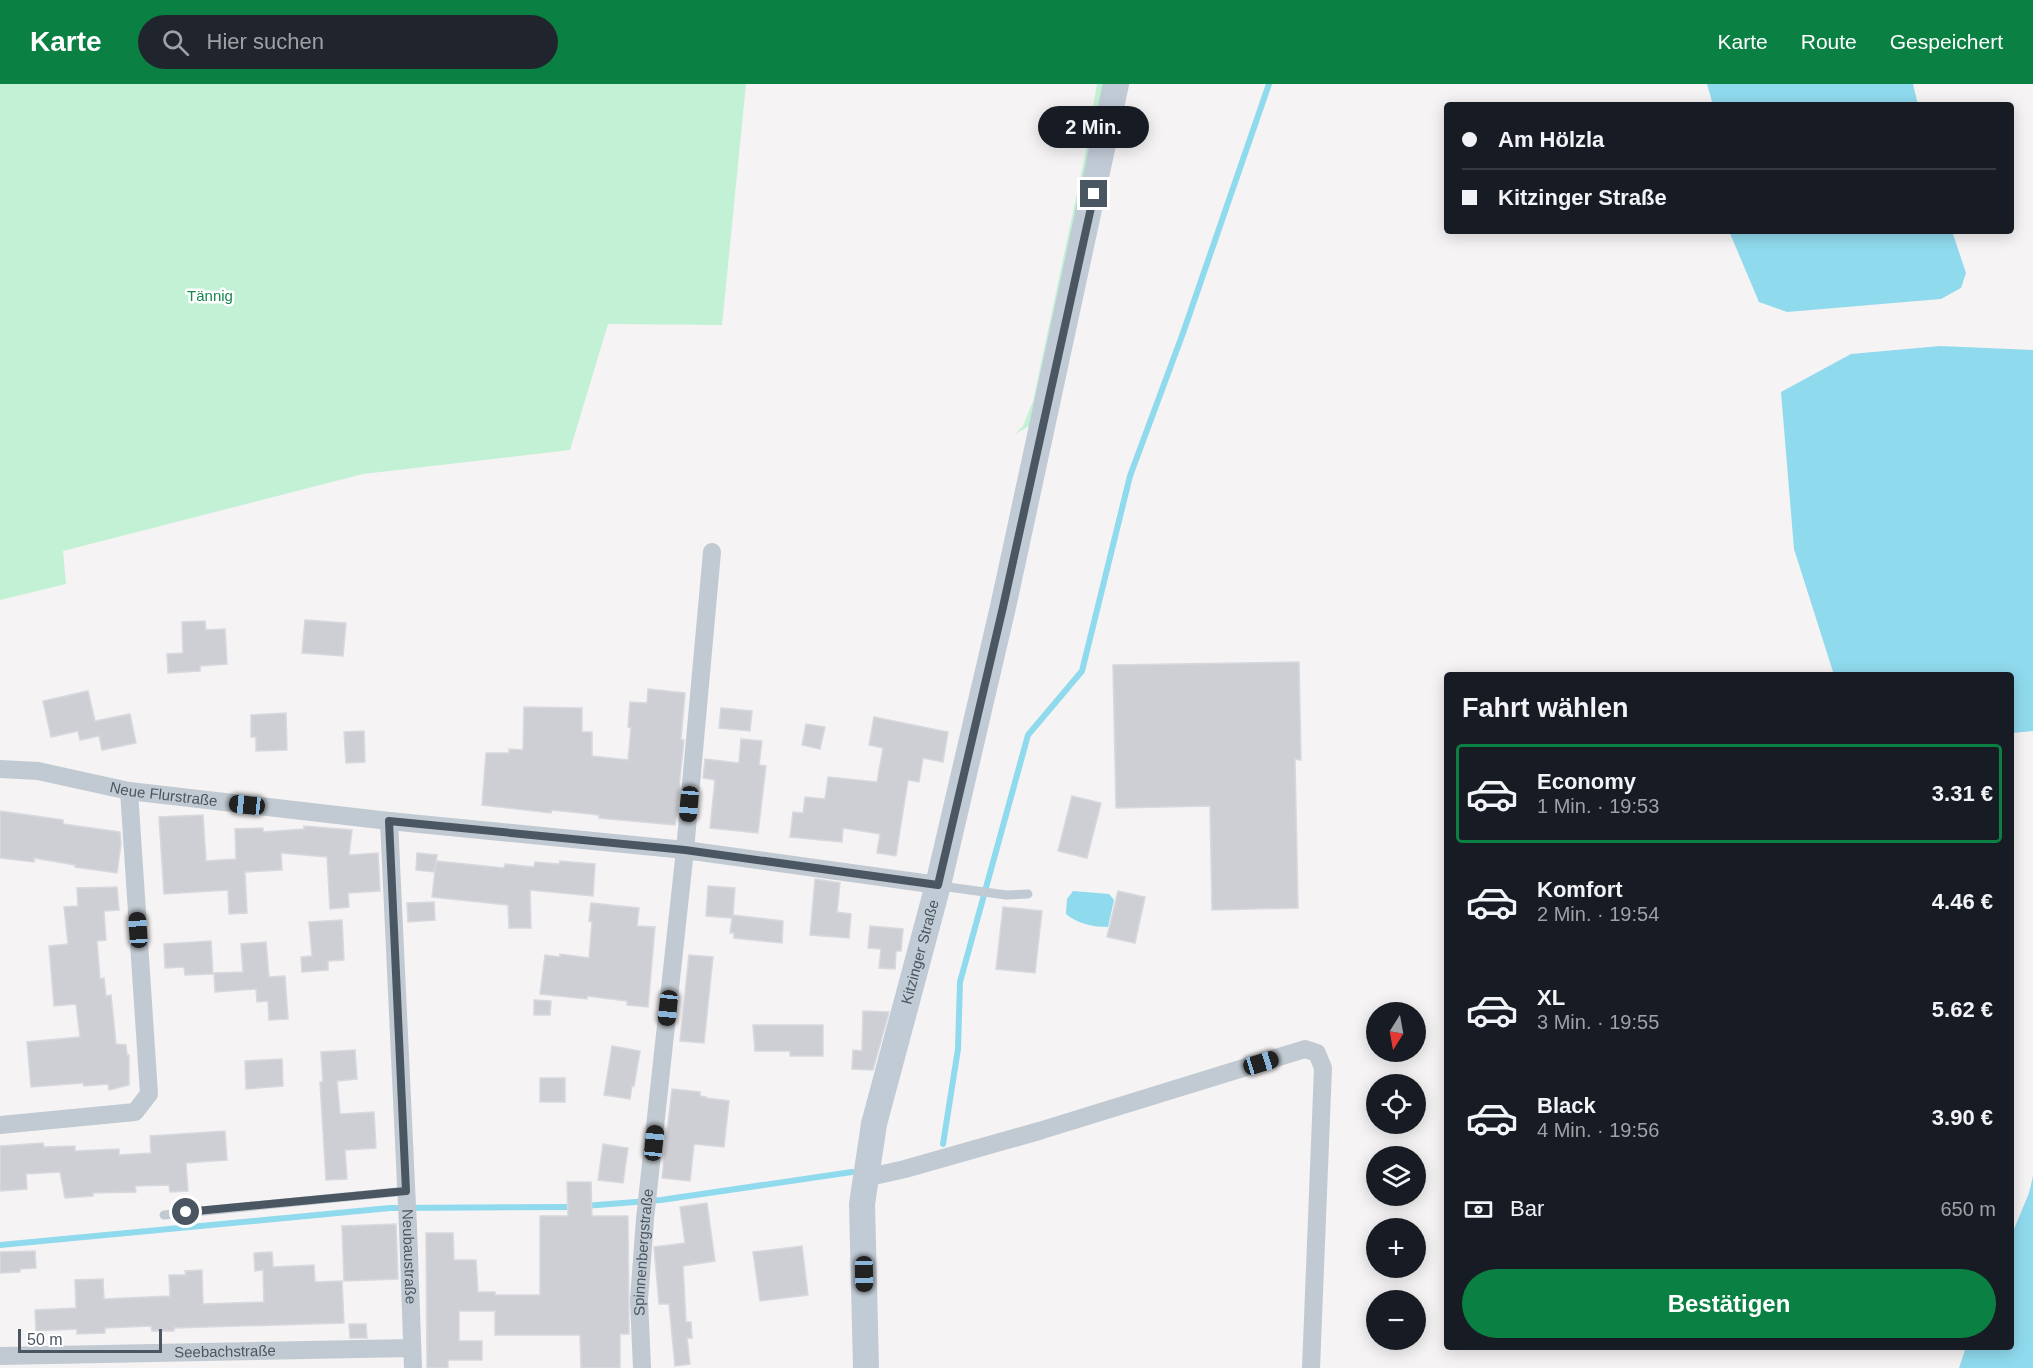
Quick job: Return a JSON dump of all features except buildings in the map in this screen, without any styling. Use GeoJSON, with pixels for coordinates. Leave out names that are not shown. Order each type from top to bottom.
{"type":"FeatureCollection","features":[{"type":"Feature","properties":{"kind":"street","name":"Kitzinger Straße"},"geometry":{"type":"LineString","coordinates":[[867,1368],[862,1204],[874,1124],[949,887],[1000,618],[1116,84]]}},
{"type":"Feature","properties":{"kind":"street","name":"Spinnenbergstraße"},"geometry":{"type":"LineString","coordinates":[[642,1368],[639,1300],[645,1219],[685,850],[712,552]]}},
{"type":"Feature","properties":{"kind":"street","name":"Neue Flurstraße"},"geometry":{"type":"LineString","coordinates":[[0,769],[38,771],[129,791],[389,821],[685,850],[949,887]]}},
{"type":"Feature","properties":{"kind":"street"},"geometry":{"type":"LineString","coordinates":[[0,1125],[135,1112],[148,1094],[129,791]]}},
{"type":"Feature","properties":{"kind":"street","name":"Neubaustraße"},"geometry":{"type":"LineString","coordinates":[[389,821],[413,1368]]}},
{"type":"Feature","properties":{"kind":"street"},"geometry":{"type":"LineString","coordinates":[[865,1178],[905,1170],[1028,1134],[1305,1049],[1317,1053],[1323,1068],[1311,1368]]}},
{"type":"Feature","properties":{"kind":"street","name":"Seebachstraße"},"geometry":{"type":"LineString","coordinates":[[0,1356],[192,1360],[412,1348]]}},
{"type":"Feature","properties":{"kind":"lane"},"geometry":{"type":"LineString","coordinates":[[949,887],[1006,895],[1028,894]]}},
{"type":"Feature","properties":{"kind":"lane"},"geometry":{"type":"LineString","coordinates":[[164,1215],[406,1191]]}},
{"type":"Feature","properties":{"kind":"green space","name":"Tännig"},"geometry":{"type":"Polygon","coordinates":[[[0,84],[746,84],[722,325],[608,324],[570,450],[363,474],[63,551],[66,584],[0,600],[0,84]]]}},
{"type":"Feature","properties":{"kind":"green space"},"geometry":{"type":"Polygon","coordinates":[[[1097,84],[1109,84],[1036,414],[1029,426],[1015,434],[1023,426],[1033,401],[1085,155],[1097,84]]]}},
{"type":"Feature","properties":{"kind":"water"},"geometry":{"type":"Polygon","coordinates":[[[1707,84],[1913,84],[1917,102],[1712,102],[1707,84]]]}},
{"type":"Feature","properties":{"kind":"water"},"geometry":{"type":"Polygon","coordinates":[[[1730,234],[1953,234],[1966,273],[1961,288],[1941,299],[1787,312],[1759,302],[1730,234]]]}},
{"type":"Feature","properties":{"kind":"water"},"geometry":{"type":"Polygon","coordinates":[[[1940,346],[2033,350],[2033,731],[2014,733],[2014,672],[1833,672],[1794,549],[1781,392],[1851,354],[1940,346]]]}},
{"type":"Feature","properties":{"kind":"water"},"geometry":{"type":"Polygon","coordinates":[[[1073,891],[1109,894],[1114,900],[1108,927],[1086,924],[1066,914],[1067,899],[1073,891]]]}},
{"type":"Feature","properties":{"kind":"water"},"geometry":{"type":"Polygon","coordinates":[[[2033,1176],[2033,1368],[1959,1368],[1965,1350],[2014,1350],[2014,1229],[2029,1193],[2033,1176]]]}},
{"type":"Feature","properties":{"kind":"waterway"},"geometry":{"type":"LineString","coordinates":[[943,1144],[958,1049],[960,982],[1028,735],[1082,671],[1130,476],[1183,333],[1269,84]]}},
{"type":"Feature","properties":{"kind":"waterway"},"geometry":{"type":"LineString","coordinates":[[584,1206],[661,1200],[852,1172]]}},
{"type":"Feature","properties":{"kind":"waterway"},"geometry":{"type":"LineString","coordinates":[[0,1245],[390,1208],[574,1207]]}},
{"type":"Feature","properties":{"kind":"route"},"geometry":{"type":"LineString","coordinates":[[186,1212],[406,1191],[389,821],[685,850],[938,885],[1003,607],[1094,194]]}}]}
